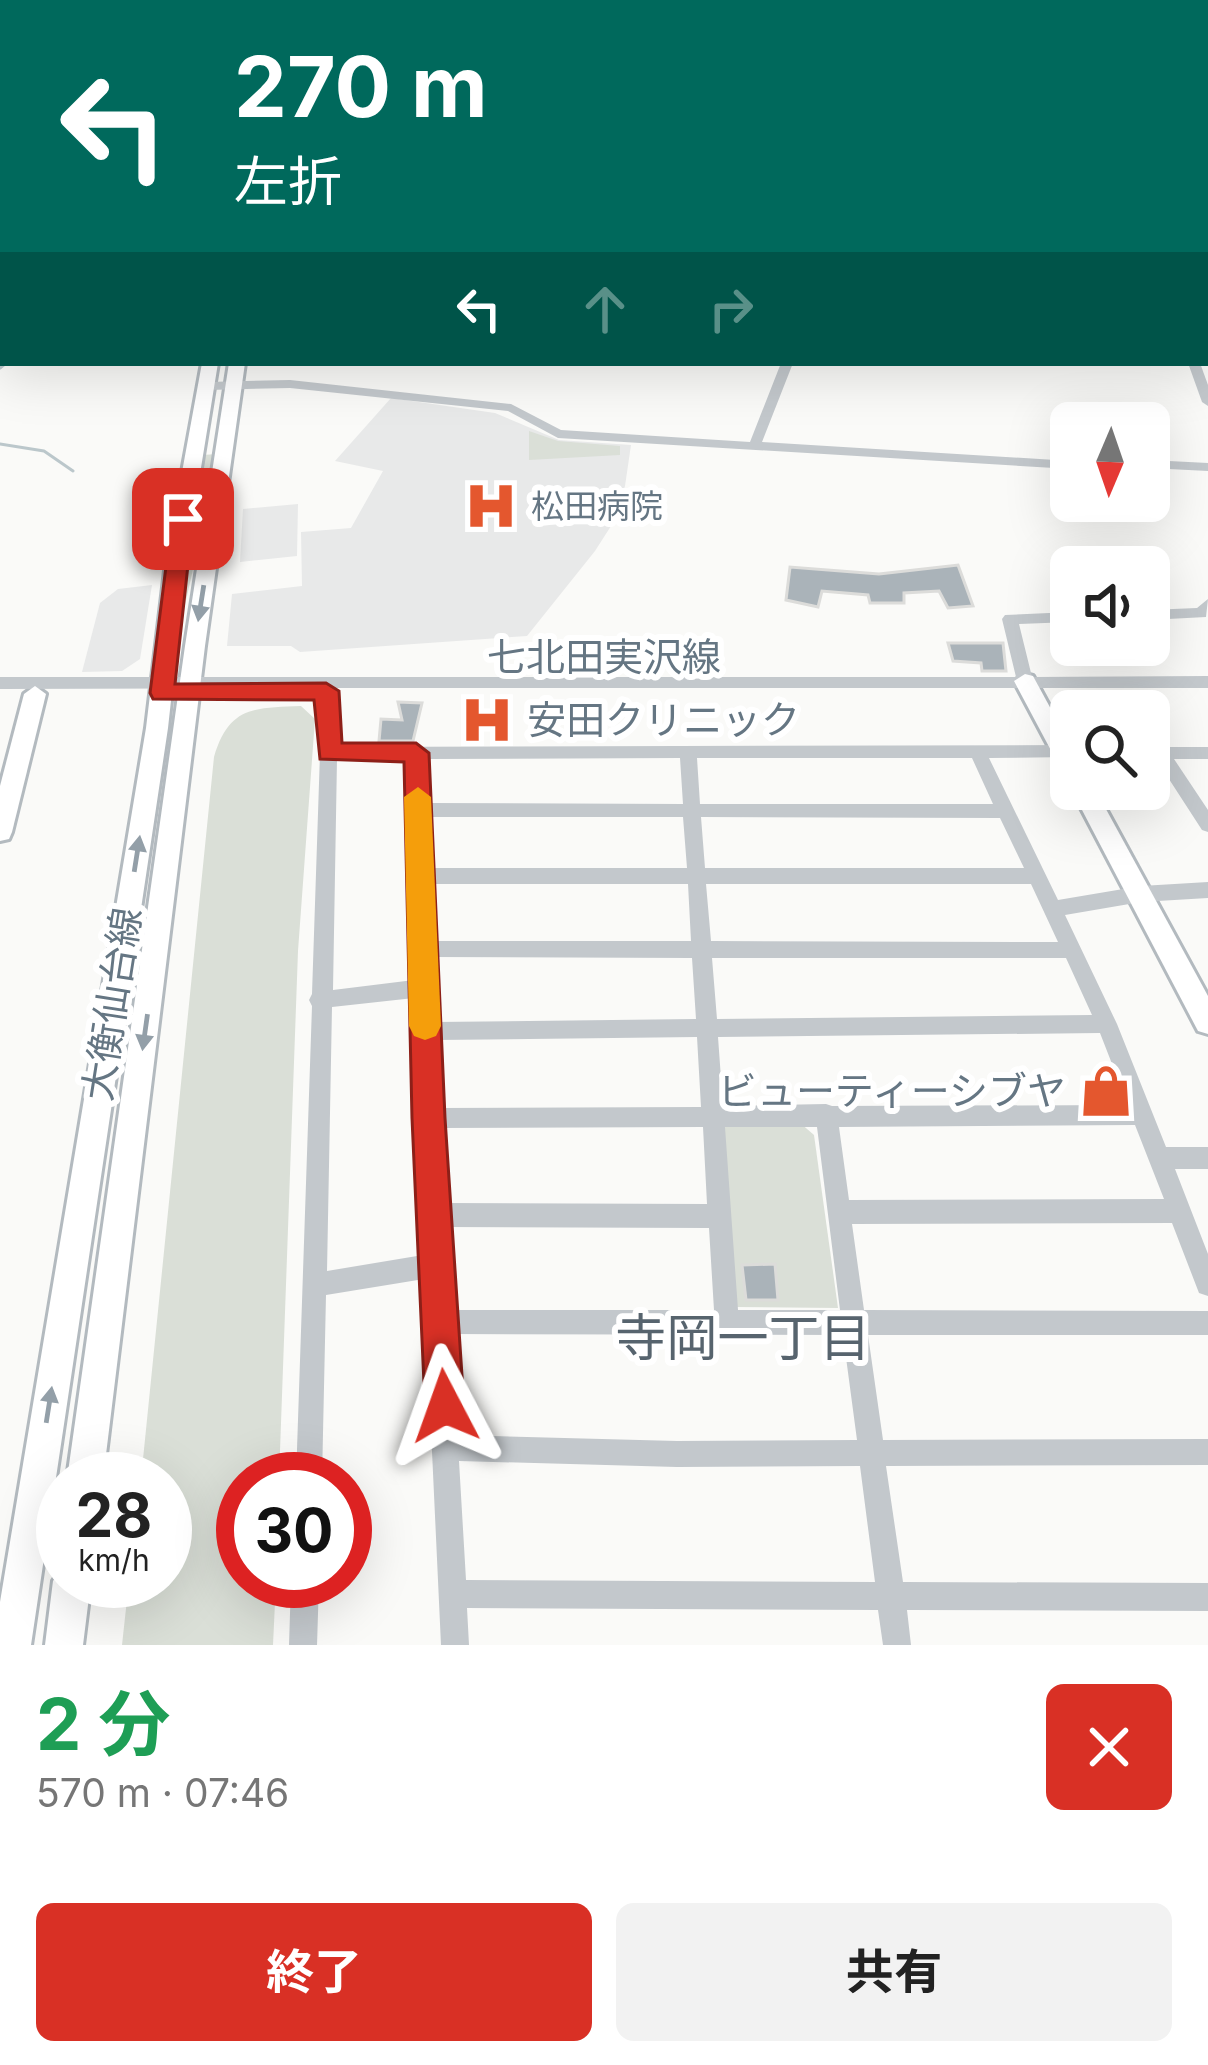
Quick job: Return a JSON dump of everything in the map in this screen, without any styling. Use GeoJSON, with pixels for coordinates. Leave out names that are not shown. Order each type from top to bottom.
{"type":"FeatureCollection","features":[{"type":"Feature","properties":{"kind":"main road","name":"大衡仙台線"},"geometry":{"type":"LineString","coordinates":[[12,1645],[177,687],[226,448],[222,374]]}},
{"type":"Feature","properties":{"kind":"main road","name":"大衡仙台線"},"geometry":{"type":"LineString","coordinates":[[88,1452],[177,687],[177,554],[195,450],[222,374]]}},
{"type":"Feature","properties":{"kind":"main road"},"geometry":{"type":"LineString","coordinates":[[1027,686],[1050,725]]}},
{"type":"Feature","properties":{"kind":"main road"},"geometry":{"type":"LineString","coordinates":[[0,832],[35,694]]}},
{"type":"Feature","properties":{"kind":"main road"},"geometry":{"type":"LineString","coordinates":[[1095,810],[1208,1022]]}},
{"type":"Feature","properties":{"kind":"main road"},"geometry":{"type":"LineString","coordinates":[[64,1645],[69,1608]]}},
{"type":"Feature","properties":{"kind":"street"},"geometry":{"type":"LineString","coordinates":[[754,447],[786,366]]}},
{"type":"Feature","properties":{"kind":"street"},"geometry":{"type":"LineString","coordinates":[[1195,366],[1208,402]]}},
{"type":"Feature","properties":{"kind":"street"},"geometry":{"type":"LineString","coordinates":[[222,374],[511,408],[559,434],[1050,464]]}},
{"type":"Feature","properties":{"kind":"street"},"geometry":{"type":"LineString","coordinates":[[195,450],[226,448]]}},
{"type":"Feature","properties":{"kind":"street"},"geometry":{"type":"LineString","coordinates":[[1170,465],[1208,467]]}},
{"type":"Feature","properties":{"kind":"street"},"geometry":{"type":"LineString","coordinates":[[1170,615],[1201,614],[1208,604]]}},
{"type":"Feature","properties":{"kind":"street"},"geometry":{"type":"LineString","coordinates":[[1027,686],[1010,619],[1050,618]]}},
{"type":"Feature","properties":{"kind":"street"},"geometry":{"type":"LineString","coordinates":[[0,682],[177,687]]}},
{"type":"Feature","properties":{"kind":"street"},"geometry":{"type":"LineString","coordinates":[[310,1452],[329,753],[326,686]]}},
{"type":"Feature","properties":{"kind":"street","name":"七北田実沢線"},"geometry":{"type":"LineString","coordinates":[[0,694],[326,686],[1208,687]]}},
{"type":"Feature","properties":{"kind":"street"},"geometry":{"type":"LineString","coordinates":[[329,753],[976,751],[1050,755]]}},
{"type":"Feature","properties":{"kind":"street"},"geometry":{"type":"LineString","coordinates":[[976,751],[1106,1024],[1208,1285]]}},
{"type":"Feature","properties":{"kind":"street"},"geometry":{"type":"LineString","coordinates":[[416,753],[428,1118],[455,1645]]}},
{"type":"Feature","properties":{"kind":"street"},"geometry":{"type":"LineString","coordinates":[[688,753],[727,1322]]}},
{"type":"Feature","properties":{"kind":"street"},"geometry":{"type":"LineString","coordinates":[[1170,753],[1208,753]]}},
{"type":"Feature","properties":{"kind":"street"},"geometry":{"type":"LineString","coordinates":[[1170,772],[1206,819]]}},
{"type":"Feature","properties":{"kind":"street"},"geometry":{"type":"LineString","coordinates":[[418,810],[1004,811]]}},
{"type":"Feature","properties":{"kind":"street"},"geometry":{"type":"LineString","coordinates":[[420,876],[1035,876]]}},
{"type":"Feature","properties":{"kind":"street"},"geometry":{"type":"LineString","coordinates":[[1054,909],[1142,894],[1208,890]]}},
{"type":"Feature","properties":{"kind":"street"},"geometry":{"type":"LineString","coordinates":[[422,949],[1071,950]]}},
{"type":"Feature","properties":{"kind":"street"},"geometry":{"type":"LineString","coordinates":[[319,1000],[424,988]]}},
{"type":"Feature","properties":{"kind":"street"},"geometry":{"type":"LineString","coordinates":[[425,1031],[1106,1024]]}},
{"type":"Feature","properties":{"kind":"street"},"geometry":{"type":"LineString","coordinates":[[826,1114],[897,1645]]}},
{"type":"Feature","properties":{"kind":"street"},"geometry":{"type":"LineString","coordinates":[[428,1118],[1144,1115]]}},
{"type":"Feature","properties":{"kind":"street"},"geometry":{"type":"LineString","coordinates":[[1161,1158],[1208,1158]]}},
{"type":"Feature","properties":{"kind":"street"},"geometry":{"type":"LineString","coordinates":[[842,1212],[1182,1211]]}},
{"type":"Feature","properties":{"kind":"street"},"geometry":{"type":"LineString","coordinates":[[433,1215],[720,1216]]}},
{"type":"Feature","properties":{"kind":"street"},"geometry":{"type":"LineString","coordinates":[[313,1285],[436,1265]]}},
{"type":"Feature","properties":{"kind":"street"},"geometry":{"type":"LineString","coordinates":[[439,1322],[1208,1323]]}},
{"type":"Feature","properties":{"kind":"street"},"geometry":{"type":"LineString","coordinates":[[447,1448],[1208,1452]]}},
{"type":"Feature","properties":{"kind":"street"},"geometry":{"type":"LineString","coordinates":[[452,1594],[1208,1597]]}},
{"type":"Feature","properties":{"kind":"street"},"geometry":{"type":"LineString","coordinates":[[303,1645],[304,1608]]}},
{"type":"Feature","properties":{"kind":"shaded area","name":"松田病院"},"geometry":{"type":"Polygon","coordinates":[[[391,398],[495,413],[559,440],[631,445],[625,486],[611,526],[595,551],[527,636],[300,652],[291,646],[227,646],[232,594],[302,586],[301,532],[351,528],[383,471],[335,461],[391,398]]]}},
{"type":"Feature","properties":{"kind":"shaded area"},"geometry":{"type":"Polygon","coordinates":[[[529,431],[558,441],[620,446],[620,455],[529,460],[529,431]]]}},
{"type":"Feature","properties":{"kind":"shaded area"},"geometry":{"type":"Polygon","coordinates":[[[216,454],[185,605],[188,537],[203,455],[216,454]]]}},
{"type":"Feature","properties":{"kind":"shaded area"},"geometry":{"type":"Polygon","coordinates":[[[298,504],[297,556],[240,562],[243,509],[298,504]]]}},
{"type":"Feature","properties":{"kind":"shaded area"},"geometry":{"type":"Polygon","coordinates":[[[152,585],[140,659],[122,671],[82,672],[100,603],[118,589],[152,585]]]}},
{"type":"Feature","properties":{"kind":"shaded area"},"geometry":{"type":"Polygon","coordinates":[[[301,706],[315,719],[298,951],[280,1452],[216,1452],[216,1608],[275,1608],[273,1645],[122,1645],[126,1608],[192,1608],[192,1452],[144,1452],[214,757],[236,719],[270,708],[301,706]]]}},
{"type":"Feature","properties":{"kind":"shaded area"},"geometry":{"type":"Polygon","coordinates":[[[799,1122],[814,1135],[838,1308],[735,1307],[721,1123],[799,1122]]]}},
{"type":"Feature","properties":{"kind":"building"},"geometry":{"type":"Polygon","coordinates":[[[958,565],[973,606],[948,608],[939,591],[904,593],[904,603],[870,603],[868,595],[822,591],[818,607],[786,600],[790,567],[879,574],[958,565]]]}},
{"type":"Feature","properties":{"kind":"building"},"geometry":{"type":"Polygon","coordinates":[[[948,643],[1003,643],[1006,671],[982,671],[981,663],[953,661],[948,643]]]}},
{"type":"Feature","properties":{"kind":"building"},"geometry":{"type":"Polygon","coordinates":[[[398,702],[422,703],[413,741],[379,741],[381,719],[402,720],[398,702]]]}},
{"type":"Feature","properties":{"kind":"building"},"geometry":{"type":"Polygon","coordinates":[[[775,1264],[778,1300],[746,1300],[742,1265],[775,1264]]]}},
{"type":"Feature","properties":{"kind":"waterway"},"geometry":{"type":"LineString","coordinates":[[0,444],[44,451],[73,471]]}},
{"type":"Feature","properties":{"kind":"slow traffic"},"geometry":{"type":"LineString","coordinates":[[418,797],[425,1026]]}},
{"type":"Feature","properties":{"kind":"place","name":"松田病院"},"geometry":{"type":"Point","coordinates":[491,506]}},
{"type":"Feature","properties":{"kind":"place","name":"安田クリニック"},"geometry":{"type":"Point","coordinates":[487,720]}},
{"type":"Feature","properties":{"kind":"place","name":"ビューティーシブヤ"},"geometry":{"type":"Point","coordinates":[1106,1091]}},
{"type":"Feature","properties":{"kind":"district","name":"寺岡一丁目"},"geometry":{"type":"Point","coordinates":[743,1338]}},
{"type":"Feature","properties":{"kind":"route"},"geometry":{"type":"LineString","coordinates":[[183,519],[162,693],[326,691],[329,753],[416,753],[428,1118],[445,1406]]}}]}
